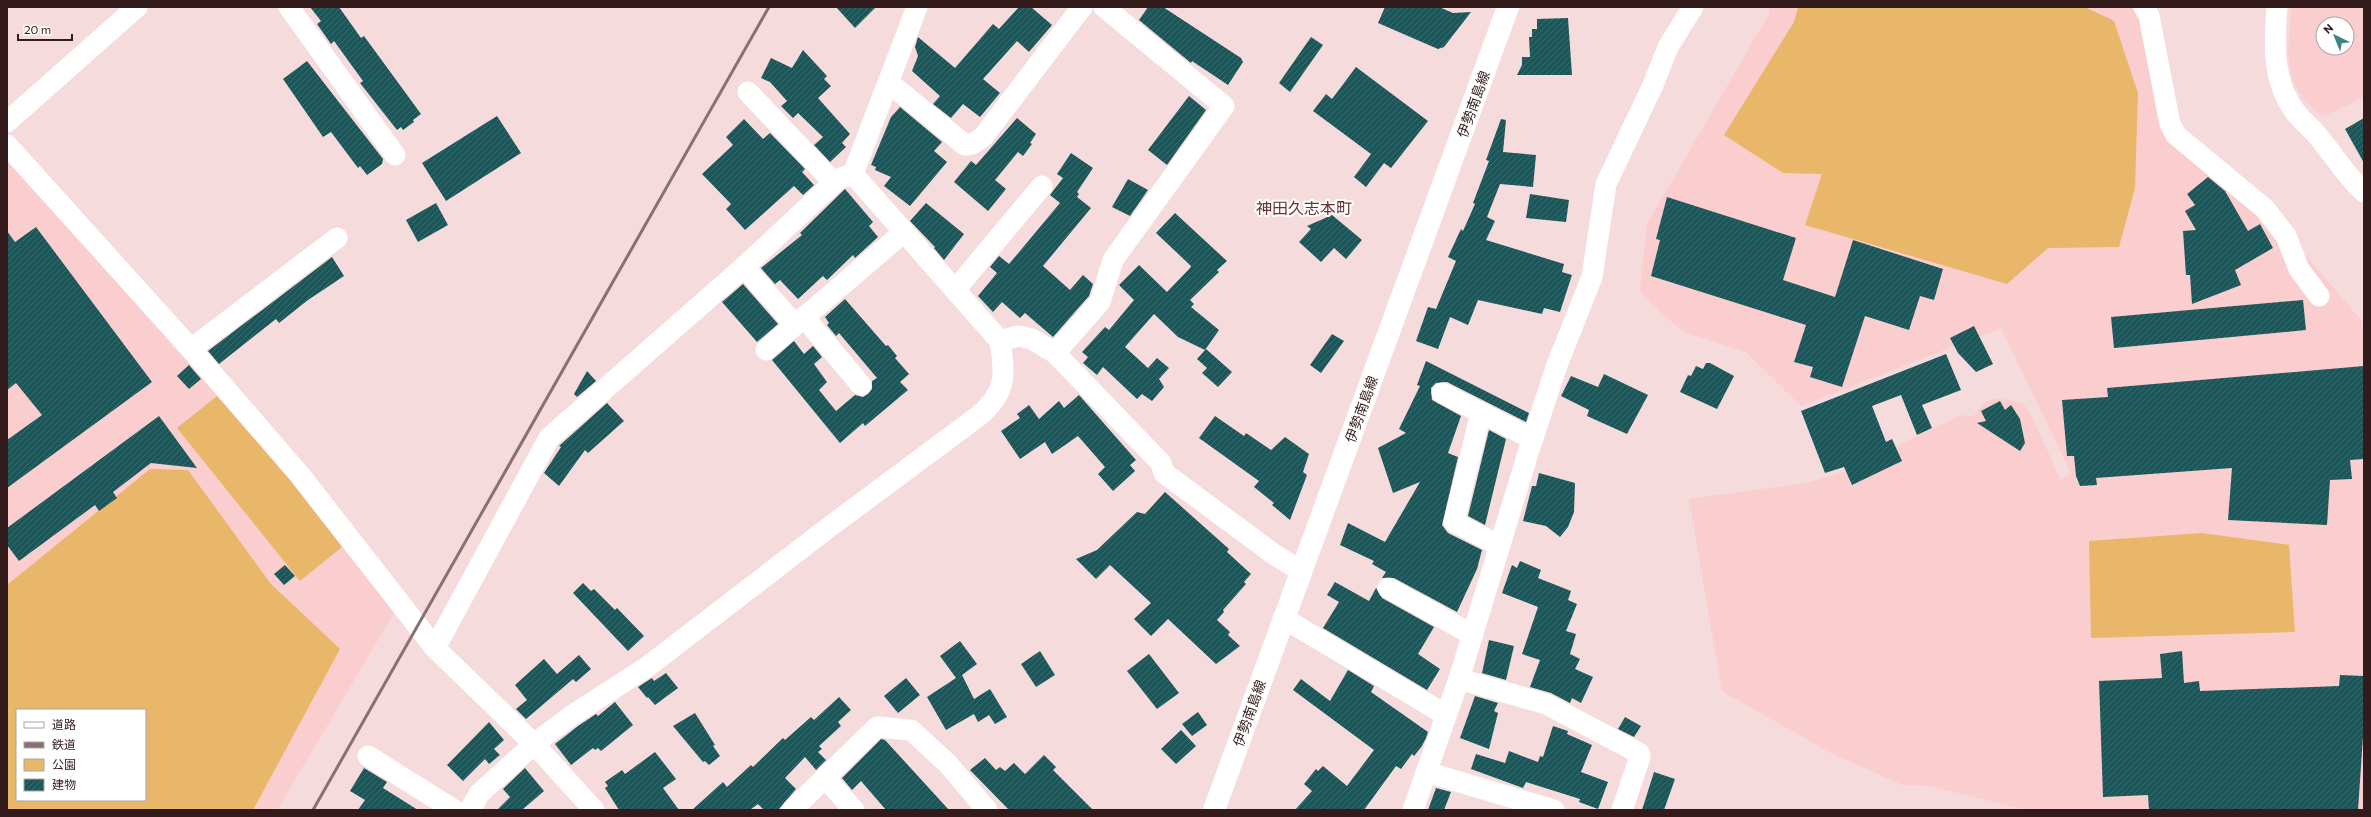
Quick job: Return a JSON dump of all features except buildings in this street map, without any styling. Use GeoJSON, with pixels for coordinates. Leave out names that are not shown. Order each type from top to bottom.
{"type":"FeatureCollection","features":[{"type":"Feature","properties":{"kind":"main road","name":"伊勢南島線"},"geometry":{"type":"LineString","coordinates":[[1214,810],[1508,7]]}},
{"type":"Feature","properties":{"kind":"street"},"geometry":{"type":"LineString","coordinates":[[289,7],[395,155]]}},
{"type":"Feature","properties":{"kind":"street"},"geometry":{"type":"LineString","coordinates":[[853,174],[917,7]]}},
{"type":"Feature","properties":{"kind":"street"},"geometry":{"type":"LineString","coordinates":[[888,82],[965,145],[972,144],[983,136],[1082,7]]}},
{"type":"Feature","properties":{"kind":"street"},"geometry":{"type":"LineString","coordinates":[[1056,353],[1100,302],[1113,260],[1224,106],[1104,7]]}},
{"type":"Feature","properties":{"kind":"street"},"geometry":{"type":"LineString","coordinates":[[1414,810],[1459,679],[1557,365],[1592,276],[1606,184],[1653,85],[1668,47],[1693,7]]}},
{"type":"Feature","properties":{"kind":"street"},"geometry":{"type":"LineString","coordinates":[[2144,7],[2149,16],[2170,124],[2176,135],[2265,209],[2286,236],[2299,269],[2319,296]]}},
{"type":"Feature","properties":{"kind":"street"},"geometry":{"type":"LineString","coordinates":[[2277,7],[2275,52],[2279,80],[2283,92],[2297,114],[2320,138],[2354,183],[2364,192]]}},
{"type":"Feature","properties":{"kind":"street"},"geometry":{"type":"LineString","coordinates":[[7,122],[134,8]]}},
{"type":"Feature","properties":{"kind":"street"},"geometry":{"type":"LineString","coordinates":[[748,92],[834,183]]}},
{"type":"Feature","properties":{"kind":"street"},"geometry":{"type":"LineString","coordinates":[[7,145],[191,349],[300,475],[435,648],[534,744],[594,810]]}},
{"type":"Feature","properties":{"kind":"street"},"geometry":{"type":"LineString","coordinates":[[435,648],[549,438],[744,267],[838,179],[853,174]]}},
{"type":"Feature","properties":{"kind":"street"},"geometry":{"type":"LineString","coordinates":[[470,810],[479,794],[534,744],[571,716],[647,667],[828,528],[980,416],[994,403],[1003,380],[1000,341],[853,174]]}},
{"type":"Feature","properties":{"kind":"street"},"geometry":{"type":"LineString","coordinates":[[955,290],[1042,186]]}},
{"type":"Feature","properties":{"kind":"street"},"geometry":{"type":"LineString","coordinates":[[766,350],[904,232]]}},
{"type":"Feature","properties":{"kind":"street"},"geometry":{"type":"LineString","coordinates":[[191,349],[337,238]]}},
{"type":"Feature","properties":{"kind":"street"},"geometry":{"type":"LineString","coordinates":[[744,267],[861,385]]}},
{"type":"Feature","properties":{"kind":"street"},"geometry":{"type":"LineString","coordinates":[[1000,341],[1018,336],[1032,339],[1056,353],[1161,462],[1164,473],[1275,555],[1301,571]]}},
{"type":"Feature","properties":{"kind":"street"},"geometry":{"type":"LineString","coordinates":[[1442,393],[1533,439]]}},
{"type":"Feature","properties":{"kind":"street"},"geometry":{"type":"LineString","coordinates":[[1481,413],[1454,522],[1500,546]]}},
{"type":"Feature","properties":{"kind":"street"},"geometry":{"type":"LineString","coordinates":[[1388,588],[1473,635]]}},
{"type":"Feature","properties":{"kind":"street"},"geometry":{"type":"LineString","coordinates":[[1284,618],[1446,715]]}},
{"type":"Feature","properties":{"kind":"street"},"geometry":{"type":"LineString","coordinates":[[1459,679],[1546,704],[1639,753],[1640,757],[1622,810]]}},
{"type":"Feature","properties":{"kind":"street"},"geometry":{"type":"LineString","coordinates":[[792,810],[877,727],[911,730],[948,764],[987,810]]}},
{"type":"Feature","properties":{"kind":"street"},"geometry":{"type":"LineString","coordinates":[[368,756],[454,810]]}},
{"type":"Feature","properties":{"kind":"street"},"geometry":{"type":"LineString","coordinates":[[1426,772],[1554,810]]}},
{"type":"Feature","properties":{"kind":"street"},"geometry":{"type":"LineString","coordinates":[[825,778],[854,810]]}},
{"type":"Feature","properties":{"kind":"shaded area"},"geometry":{"type":"Polygon","coordinates":[[[1770,7],[2142,7],[2169,138],[2292,239],[2364,324],[2364,810],[2026,810],[1930,786],[1903,785],[1831,753],[1722,691],[1689,499],[1806,483],[1844,472],[1961,415],[1973,417],[1985,402],[1997,398],[2022,403],[2029,411],[2061,480],[2071,473],[2001,328],[1801,406],[1746,352],[1684,332],[1660,312],[1640,291],[1647,224],[1769,14],[1770,7]]]}},
{"type":"Feature","properties":{"kind":"shaded area"},"geometry":{"type":"Polygon","coordinates":[[[2291,7],[2364,7],[2364,97],[2322,117],[2303,98],[2293,81],[2288,51],[2291,7]]]}},
{"type":"Feature","properties":{"kind":"shaded area"},"geometry":{"type":"Polygon","coordinates":[[[7,158],[271,457],[394,613],[277,810],[7,810],[7,158]]]}},
{"type":"Feature","properties":{"kind":"green space"},"geometry":{"type":"Polygon","coordinates":[[[1798,7],[2085,7],[2114,21],[2138,93],[2135,188],[2119,247],[2048,248],[2007,284],[1805,225],[1822,174],[1783,173],[1724,135],[1794,22],[1798,7]]]}},
{"type":"Feature","properties":{"kind":"green space"},"geometry":{"type":"Polygon","coordinates":[[[217,396],[289,479],[342,547],[300,581],[177,428],[217,396]]]}},
{"type":"Feature","properties":{"kind":"green space"},"geometry":{"type":"Polygon","coordinates":[[[150,469],[188,470],[271,584],[340,649],[253,810],[7,810],[7,585],[150,469]]]}},
{"type":"Feature","properties":{"kind":"green space"},"geometry":{"type":"Polygon","coordinates":[[[2202,533],[2289,545],[2295,632],[2091,638],[2089,541],[2202,533]]]}},
{"type":"Feature","properties":{"kind":"railway"},"geometry":{"type":"LineString","coordinates":[[313,810],[769,7]]}},
{"type":"Feature","properties":{"kind":"district","name":"神田久志本町"},"geometry":{"type":"Point","coordinates":[1304,207]}}]}
